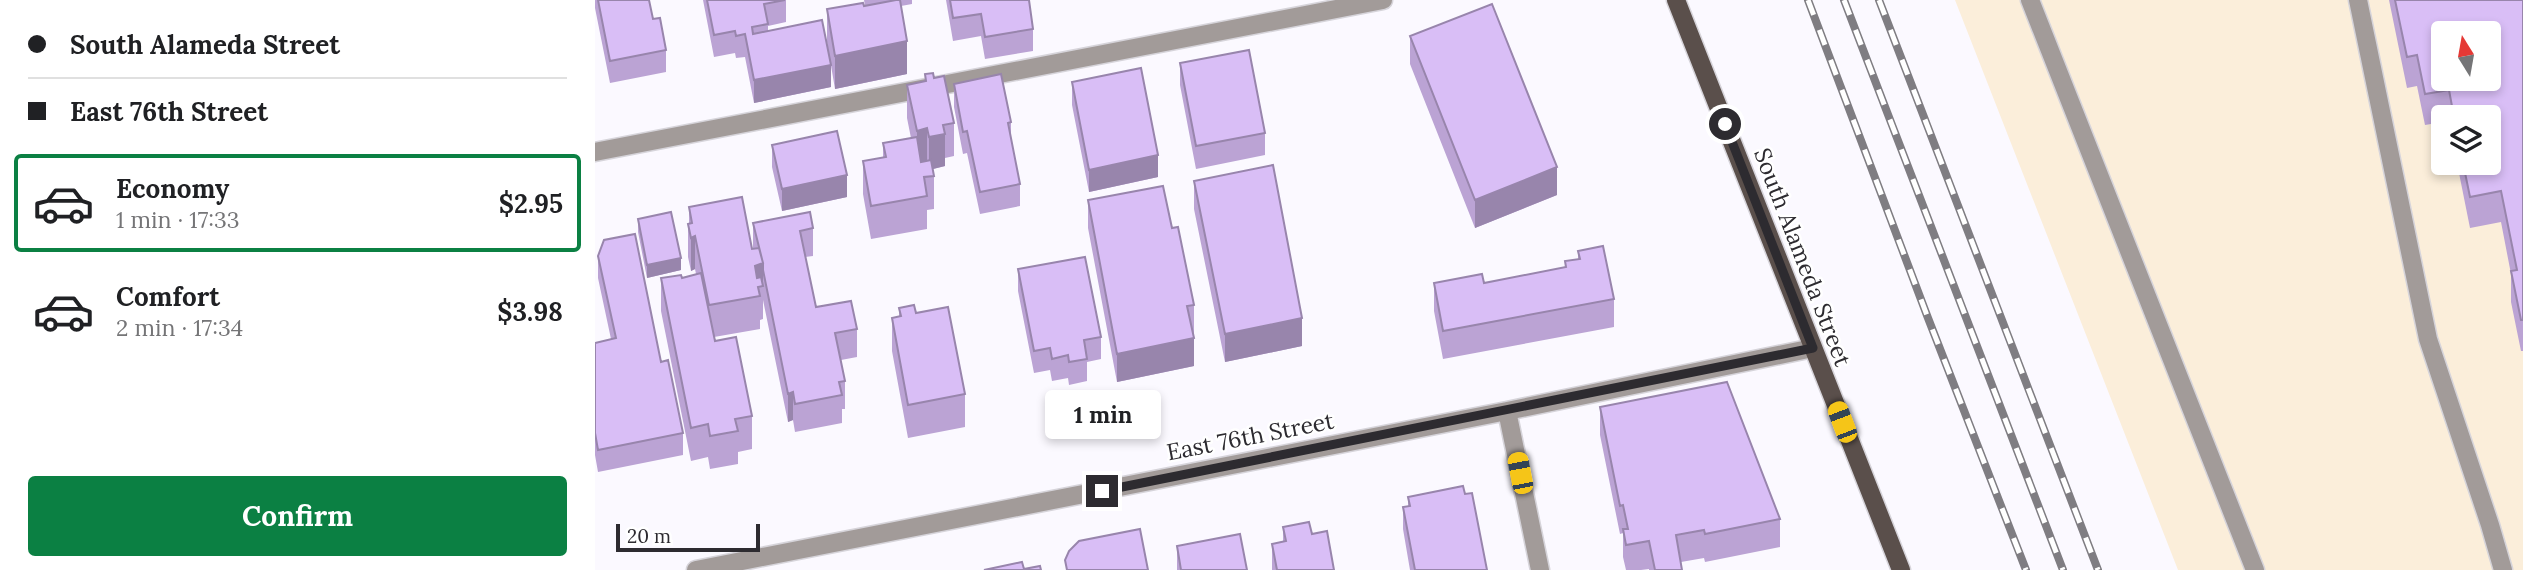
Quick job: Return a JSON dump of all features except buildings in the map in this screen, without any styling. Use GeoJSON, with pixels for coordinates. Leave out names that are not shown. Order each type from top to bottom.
{"type":"FeatureCollection","features":[{"type":"Feature","properties":{"kind":"main road","name":"South Alameda Street"},"geometry":{"type":"LineString","coordinates":[[1676,0],[1901,570]]}},
{"type":"Feature","properties":{"kind":"street"},"geometry":{"type":"LineString","coordinates":[[595,152],[1383,0]]}},
{"type":"Feature","properties":{"kind":"street"},"geometry":{"type":"LineString","coordinates":[[2031,0],[2255,570]]}},
{"type":"Feature","properties":{"kind":"street"},"geometry":{"type":"LineString","coordinates":[[2358,0],[2428,339],[2503,570]]}},
{"type":"Feature","properties":{"kind":"street","name":"East 76th Street"},"geometry":{"type":"LineString","coordinates":[[696,570],[1507,411],[1813,348]]}},
{"type":"Feature","properties":{"kind":"street"},"geometry":{"type":"LineString","coordinates":[[1507,411],[1540,570]]}},
{"type":"Feature","properties":{"kind":"shaded area"},"geometry":{"type":"Polygon","coordinates":[[[1955,0],[2523,0],[2523,570],[2178,570],[1955,0]]]}},
{"type":"Feature","properties":{"kind":"railway"},"geometry":{"type":"LineString","coordinates":[[1808,0],[2026,570]]}},
{"type":"Feature","properties":{"kind":"railway"},"geometry":{"type":"LineString","coordinates":[[1844,0],[2063,570]]}},
{"type":"Feature","properties":{"kind":"railway"},"geometry":{"type":"LineString","coordinates":[[1879,0],[2098,570]]}},
{"type":"Feature","properties":{"kind":"route"},"geometry":{"type":"LineString","coordinates":[[1102,491],[1813,348],[1725,124]]}}]}
